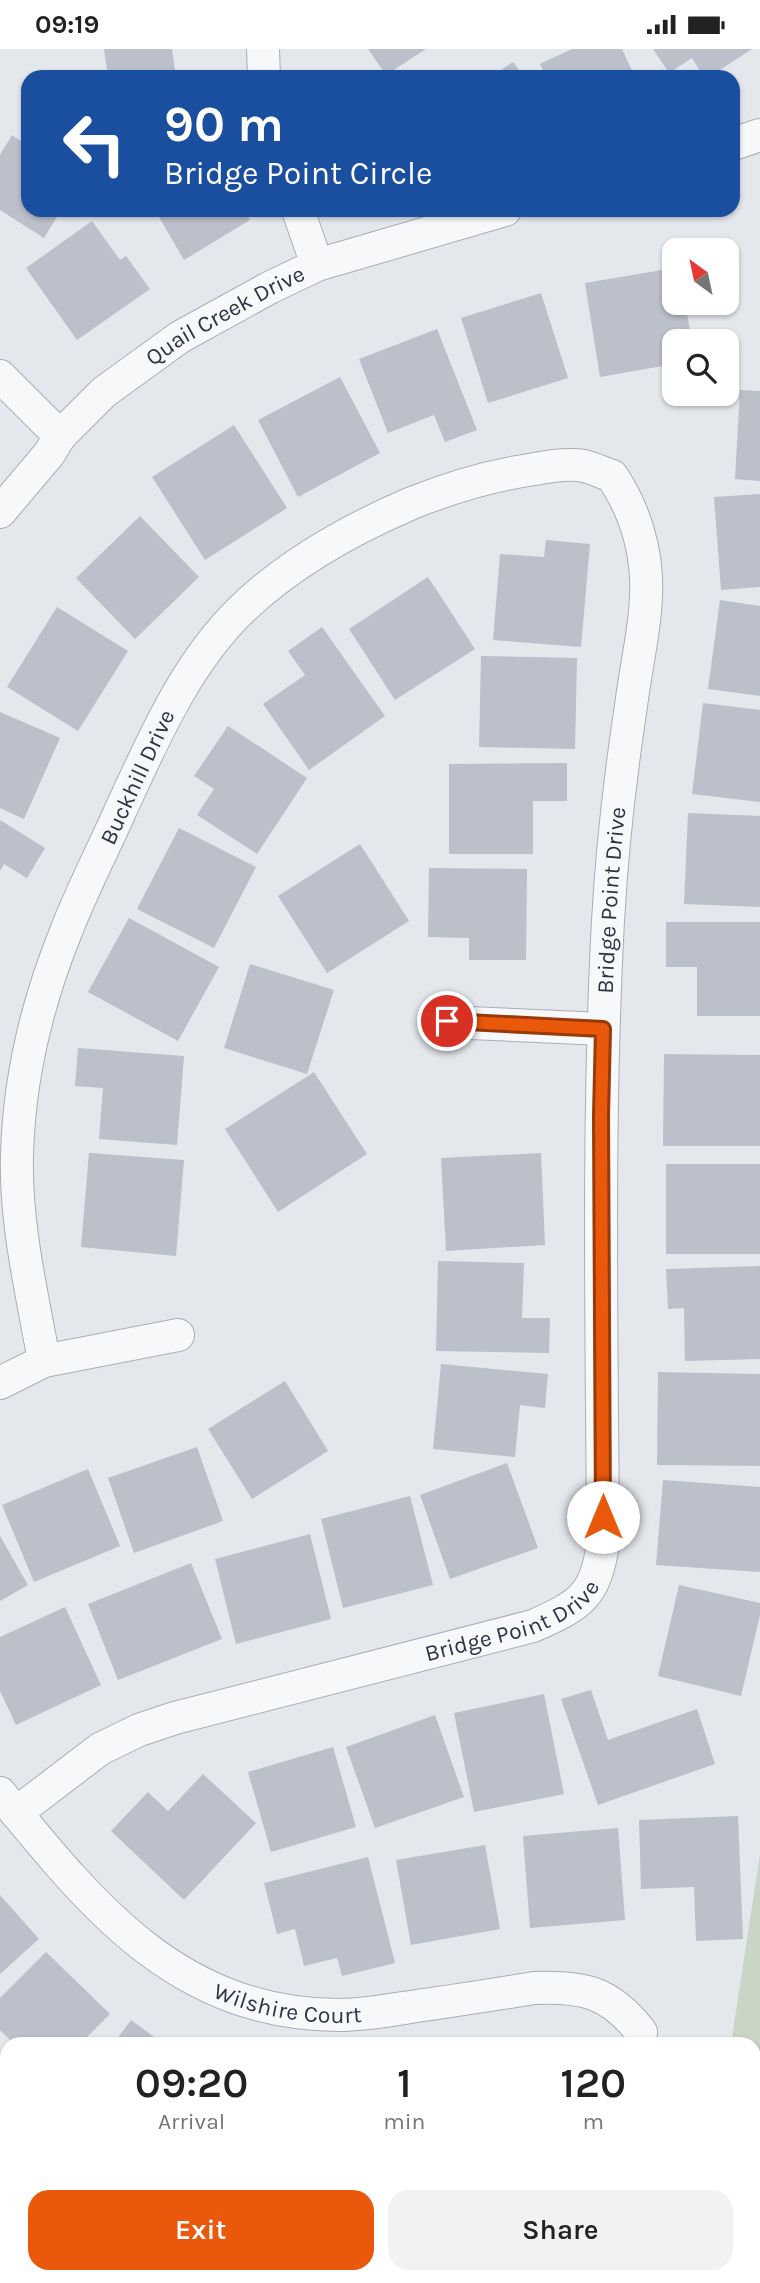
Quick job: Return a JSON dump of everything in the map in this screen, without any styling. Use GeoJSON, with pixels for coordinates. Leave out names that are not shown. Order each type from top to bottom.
{"type":"FeatureCollection","features":[{"type":"Feature","properties":{"kind":"street"},"geometry":{"type":"LineString","coordinates":[[263,49],[264,70]]}},
{"type":"Feature","properties":{"kind":"street"},"geometry":{"type":"LineString","coordinates":[[740,142],[760,135]]}},
{"type":"Feature","properties":{"kind":"street"},"geometry":{"type":"LineString","coordinates":[[300,217],[317,265]]}},
{"type":"Feature","properties":{"kind":"street","name":"Quail Creek Drive"},"geometry":{"type":"LineString","coordinates":[[0,512],[49,454],[60,436],[104,392],[180,337],[317,265],[481,217]]}},
{"type":"Feature","properties":{"kind":"street"},"geometry":{"type":"LineString","coordinates":[[0,376],[60,436]]}},
{"type":"Feature","properties":{"kind":"street","name":"Buckhill Drive"},"geometry":{"type":"LineString","coordinates":[[44,1361],[24,1251],[18,1198],[20,1114],[29,1057],[43,996],[66,930],[174,700],[240,610],[275,580],[326,546],[386,514],[443,490],[496,475],[556,465],[583,465],[612,476]]}},
{"type":"Feature","properties":{"kind":"street","name":"Bridge Point Drive"},"geometry":{"type":"LineString","coordinates":[[8,1803],[100,1749],[139,1730],[175,1718],[533,1626],[569,1610],[590,1589],[599,1568],[603,1544],[601,1116],[608,919],[618,794],[643,619],[646,579],[642,544],[632,512],[612,476]]}},
{"type":"Feature","properties":{"kind":"street"},"geometry":{"type":"LineString","coordinates":[[447,1021],[603,1029]]}},
{"type":"Feature","properties":{"kind":"street"},"geometry":{"type":"LineString","coordinates":[[0,1383],[44,1361],[178,1335]]}},
{"type":"Feature","properties":{"kind":"street","name":"Wilshire Court"},"geometry":{"type":"LineString","coordinates":[[8,1803],[74,1883],[145,1949],[175,1970],[230,1996],[298,2013],[340,2015],[387,2011],[554,1987],[587,1992],[612,2001],[641,2032]]}},
{"type":"Feature","properties":{"kind":"green space"},"geometry":{"type":"Polygon","coordinates":[[[760,1854],[760,2037],[732,2037],[760,1854]]]}},
{"type":"Feature","properties":{"kind":"building"},"geometry":{"type":"Polygon","coordinates":[[[104,49],[172,49],[175,70],[107,70],[104,49]]]}},
{"type":"Feature","properties":{"kind":"building"},"geometry":{"type":"Polygon","coordinates":[[[368,49],[426,49],[394,70],[383,70],[368,49]]]}},
{"type":"Feature","properties":{"kind":"building"},"geometry":{"type":"Polygon","coordinates":[[[572,49],[622,49],[632,70],[543,70],[540,64],[572,49]]]}},
{"type":"Feature","properties":{"kind":"building"},"geometry":{"type":"Polygon","coordinates":[[[653,49],[752,49],[720,70],[700,70],[692,58],[674,70],[667,70],[653,49]]]}},
{"type":"Feature","properties":{"kind":"building"},"geometry":{"type":"Polygon","coordinates":[[[513,62],[519,70],[501,70],[513,62]]]}},
{"type":"Feature","properties":{"kind":"building"},"geometry":{"type":"Polygon","coordinates":[[[12,135],[21,141],[21,217],[57,217],[44,238],[0,210],[0,155],[12,135]]]}},
{"type":"Feature","properties":{"kind":"building"},"geometry":{"type":"Polygon","coordinates":[[[159,217],[248,217],[250,220],[184,260],[159,217]]]}},
{"type":"Feature","properties":{"kind":"building"},"geometry":{"type":"Polygon","coordinates":[[[92,221],[120,260],[126,256],[150,289],[77,340],[26,268],[92,221]]]}},
{"type":"Feature","properties":{"kind":"building"},"geometry":{"type":"Polygon","coordinates":[[[662,270],[662,315],[687,315],[690,329],[662,329],[662,366],[600,377],[585,283],[662,270]]]}},
{"type":"Feature","properties":{"kind":"building"},"geometry":{"type":"Polygon","coordinates":[[[541,293],[568,378],[488,403],[461,318],[541,293]]]}},
{"type":"Feature","properties":{"kind":"building"},"geometry":{"type":"Polygon","coordinates":[[[437,329],[477,430],[445,442],[434,415],[388,433],[359,359],[437,329]]]}},
{"type":"Feature","properties":{"kind":"building"},"geometry":{"type":"Polygon","coordinates":[[[340,377],[380,453],[298,497],[258,420],[340,377]]]}},
{"type":"Feature","properties":{"kind":"building"},"geometry":{"type":"Polygon","coordinates":[[[740,390],[760,391],[760,481],[735,479],[740,390]]]}},
{"type":"Feature","properties":{"kind":"building"},"geometry":{"type":"Polygon","coordinates":[[[234,425],[287,508],[205,560],[152,477],[234,425]]]}},
{"type":"Feature","properties":{"kind":"building"},"geometry":{"type":"Polygon","coordinates":[[[760,494],[760,587],[721,590],[714,497],[760,494]]]}},
{"type":"Feature","properties":{"kind":"building"},"geometry":{"type":"Polygon","coordinates":[[[140,516],[199,577],[135,639],[76,578],[140,516]]]}},
{"type":"Feature","properties":{"kind":"building"},"geometry":{"type":"Polygon","coordinates":[[[546,540],[590,544],[581,647],[493,640],[500,554],[544,557],[546,540]]]}},
{"type":"Feature","properties":{"kind":"building"},"geometry":{"type":"Polygon","coordinates":[[[428,577],[475,649],[395,700],[349,629],[428,577]]]}},
{"type":"Feature","properties":{"kind":"building"},"geometry":{"type":"Polygon","coordinates":[[[720,600],[760,606],[760,696],[708,689],[720,600]]]}},
{"type":"Feature","properties":{"kind":"building"},"geometry":{"type":"Polygon","coordinates":[[[57,607],[128,651],[78,731],[7,687],[57,607]]]}},
{"type":"Feature","properties":{"kind":"building"},"geometry":{"type":"Polygon","coordinates":[[[322,627],[385,716],[309,770],[263,704],[305,675],[288,651],[322,627]]]}},
{"type":"Feature","properties":{"kind":"building"},"geometry":{"type":"Polygon","coordinates":[[[481,656],[577,658],[575,749],[479,747],[481,656]]]}},
{"type":"Feature","properties":{"kind":"building"},"geometry":{"type":"Polygon","coordinates":[[[703,703],[760,710],[760,802],[692,794],[703,703]]]}},
{"type":"Feature","properties":{"kind":"building"},"geometry":{"type":"Polygon","coordinates":[[[0,712],[60,738],[24,819],[0,808],[0,712]]]}},
{"type":"Feature","properties":{"kind":"building"},"geometry":{"type":"Polygon","coordinates":[[[228,726],[307,778],[257,854],[197,815],[214,789],[194,776],[228,726]]]}},
{"type":"Feature","properties":{"kind":"building"},"geometry":{"type":"Polygon","coordinates":[[[567,763],[567,801],[533,801],[533,854],[449,854],[449,764],[567,763]]]}},
{"type":"Feature","properties":{"kind":"building"},"geometry":{"type":"Polygon","coordinates":[[[688,813],[760,816],[760,907],[684,904],[688,813]]]}},
{"type":"Feature","properties":{"kind":"building"},"geometry":{"type":"Polygon","coordinates":[[[0,820],[45,848],[27,878],[4,864],[0,871],[0,820]]]}},
{"type":"Feature","properties":{"kind":"building"},"geometry":{"type":"Polygon","coordinates":[[[179,828],[256,867],[214,948],[137,909],[179,828]]]}},
{"type":"Feature","properties":{"kind":"building"},"geometry":{"type":"Polygon","coordinates":[[[360,844],[409,921],[327,973],[278,896],[360,844]]]}},
{"type":"Feature","properties":{"kind":"building"},"geometry":{"type":"Polygon","coordinates":[[[429,868],[527,869],[526,960],[469,960],[469,938],[428,937],[429,868]]]}},
{"type":"Feature","properties":{"kind":"building"},"geometry":{"type":"Polygon","coordinates":[[[129,918],[219,967],[178,1041],[88,992],[129,918]]]}},
{"type":"Feature","properties":{"kind":"building"},"geometry":{"type":"Polygon","coordinates":[[[666,922],[760,922],[760,1016],[697,1016],[697,967],[666,967],[666,922]]]}},
{"type":"Feature","properties":{"kind":"building"},"geometry":{"type":"Polygon","coordinates":[[[250,964],[334,990],[307,1074],[224,1048],[250,964]]]}},
{"type":"Feature","properties":{"kind":"building"},"geometry":{"type":"Polygon","coordinates":[[[78,1048],[184,1056],[177,1145],[99,1139],[103,1088],[75,1086],[78,1048]]]}},
{"type":"Feature","properties":{"kind":"building"},"geometry":{"type":"Polygon","coordinates":[[[664,1054],[760,1055],[760,1146],[663,1146],[664,1054]]]}},
{"type":"Feature","properties":{"kind":"building"},"geometry":{"type":"Polygon","coordinates":[[[314,1072],[367,1154],[278,1212],[225,1129],[314,1072]]]}},
{"type":"Feature","properties":{"kind":"building"},"geometry":{"type":"Polygon","coordinates":[[[89,1153],[184,1160],[176,1256],[81,1247],[89,1153]]]}},
{"type":"Feature","properties":{"kind":"building"},"geometry":{"type":"Polygon","coordinates":[[[541,1153],[545,1245],[446,1251],[441,1158],[541,1153]]]}},
{"type":"Feature","properties":{"kind":"building"},"geometry":{"type":"Polygon","coordinates":[[[666,1164],[760,1164],[760,1254],[666,1254],[666,1164]]]}},
{"type":"Feature","properties":{"kind":"building"},"geometry":{"type":"Polygon","coordinates":[[[438,1261],[524,1263],[522,1318],[550,1318],[549,1353],[436,1351],[438,1261]]]}},
{"type":"Feature","properties":{"kind":"building"},"geometry":{"type":"Polygon","coordinates":[[[760,1266],[760,1359],[685,1361],[684,1308],[668,1309],[666,1269],[760,1266]]]}},
{"type":"Feature","properties":{"kind":"building"},"geometry":{"type":"Polygon","coordinates":[[[441,1364],[548,1374],[545,1408],[520,1405],[515,1457],[433,1449],[441,1364]]]}},
{"type":"Feature","properties":{"kind":"building"},"geometry":{"type":"Polygon","coordinates":[[[658,1372],[760,1374],[760,1466],[657,1465],[658,1372]]]}},
{"type":"Feature","properties":{"kind":"building"},"geometry":{"type":"Polygon","coordinates":[[[285,1381],[328,1451],[252,1499],[208,1429],[285,1381]]]}},
{"type":"Feature","properties":{"kind":"building"},"geometry":{"type":"Polygon","coordinates":[[[197,1447],[223,1521],[134,1553],[108,1478],[197,1447]]]}},
{"type":"Feature","properties":{"kind":"building"},"geometry":{"type":"Polygon","coordinates":[[[507,1463],[538,1548],[450,1579],[420,1495],[507,1463]]]}},
{"type":"Feature","properties":{"kind":"building"},"geometry":{"type":"Polygon","coordinates":[[[88,1469],[120,1546],[34,1582],[2,1505],[88,1469]]]}},
{"type":"Feature","properties":{"kind":"building"},"geometry":{"type":"Polygon","coordinates":[[[663,1480],[760,1487],[760,1572],[656,1565],[663,1480]]]}},
{"type":"Feature","properties":{"kind":"building"},"geometry":{"type":"Polygon","coordinates":[[[410,1496],[433,1585],[343,1608],[321,1519],[410,1496]]]}},
{"type":"Feature","properties":{"kind":"building"},"geometry":{"type":"Polygon","coordinates":[[[310,1534],[331,1619],[236,1644],[215,1559],[310,1534]]]}},
{"type":"Feature","properties":{"kind":"building"},"geometry":{"type":"Polygon","coordinates":[[[0,1536],[28,1585],[0,1601],[0,1536]]]}},
{"type":"Feature","properties":{"kind":"building"},"geometry":{"type":"Polygon","coordinates":[[[191,1563],[222,1639],[118,1680],[88,1604],[191,1563]]]}},
{"type":"Feature","properties":{"kind":"building"},"geometry":{"type":"Polygon","coordinates":[[[679,1585],[760,1603],[760,1615],[741,1696],[658,1676],[679,1585]]]}},
{"type":"Feature","properties":{"kind":"building"},"geometry":{"type":"Polygon","coordinates":[[[65,1607],[101,1685],[16,1725],[0,1691],[0,1637],[65,1607]]]}},
{"type":"Feature","properties":{"kind":"building"},"geometry":{"type":"Polygon","coordinates":[[[591,1690],[608,1740],[697,1709],[715,1764],[598,1805],[561,1699],[591,1690]]]}},
{"type":"Feature","properties":{"kind":"building"},"geometry":{"type":"Polygon","coordinates":[[[544,1694],[564,1794],[474,1812],[454,1713],[544,1694]]]}},
{"type":"Feature","properties":{"kind":"building"},"geometry":{"type":"Polygon","coordinates":[[[435,1715],[464,1797],[375,1828],[346,1747],[435,1715]]]}},
{"type":"Feature","properties":{"kind":"building"},"geometry":{"type":"Polygon","coordinates":[[[333,1747],[356,1827],[271,1852],[248,1772],[333,1747]]]}},
{"type":"Feature","properties":{"kind":"building"},"geometry":{"type":"Polygon","coordinates":[[[203,1774],[256,1823],[184,1900],[111,1831],[148,1792],[168,1811],[203,1774]]]}},
{"type":"Feature","properties":{"kind":"building"},"geometry":{"type":"Polygon","coordinates":[[[738,1816],[743,1939],[696,1941],[694,1887],[641,1889],[639,1820],[738,1816]]]}},
{"type":"Feature","properties":{"kind":"building"},"geometry":{"type":"Polygon","coordinates":[[[618,1828],[625,1920],[530,1928],[523,1836],[618,1828]]]}},
{"type":"Feature","properties":{"kind":"building"},"geometry":{"type":"Polygon","coordinates":[[[485,1845],[500,1929],[411,1945],[396,1860],[485,1845]]]}},
{"type":"Feature","properties":{"kind":"building"},"geometry":{"type":"Polygon","coordinates":[[[368,1857],[395,1963],[342,1976],[337,1958],[304,1966],[295,1929],[277,1934],[264,1883],[368,1857]]]}},
{"type":"Feature","properties":{"kind":"building"},"geometry":{"type":"Polygon","coordinates":[[[0,1895],[39,1939],[0,1974],[0,1895]]]}},
{"type":"Feature","properties":{"kind":"building"},"geometry":{"type":"Polygon","coordinates":[[[46,1952],[110,2014],[87,2037],[7,2037],[0,2030],[0,1998],[46,1952]]]}},
{"type":"Feature","properties":{"kind":"building"},"geometry":{"type":"Polygon","coordinates":[[[131,2020],[154,2037],[118,2037],[131,2020]]]}},
{"type":"Feature","properties":{"kind":"route"},"geometry":{"type":"LineString","coordinates":[[447,1021],[603,1029],[603,1517]]}}]}
